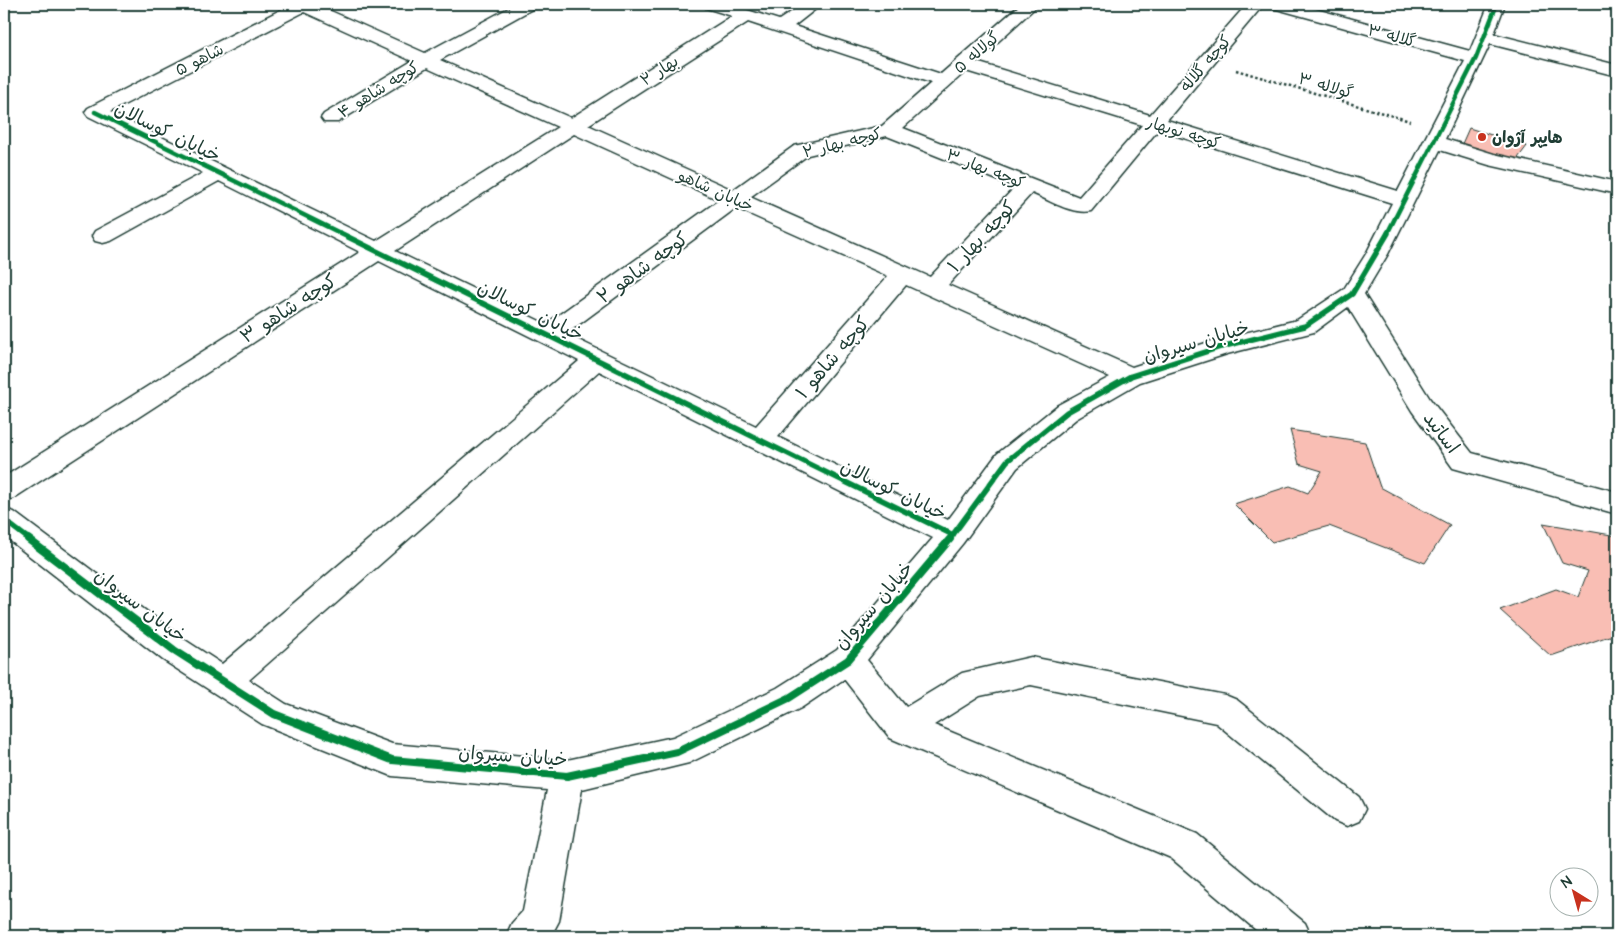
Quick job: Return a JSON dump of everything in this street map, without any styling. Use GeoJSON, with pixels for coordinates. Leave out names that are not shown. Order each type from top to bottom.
{"type":"FeatureCollection","features":[{"type":"Feature","properties":{"kind":"street","name":"خیابان شاهو"},"geometry":{"type":"LineString","coordinates":[[304,4],[1132,376]]}},
{"type":"Feature","properties":{"kind":"street","name":"شاهو ۵"},"geometry":{"type":"LineString","coordinates":[[95,112],[304,4]]}},
{"type":"Feature","properties":{"kind":"street","name":"کوچه شاهو ۴"},"geometry":{"type":"LineString","coordinates":[[331,118],[426,60],[528,4]]}},
{"type":"Feature","properties":{"kind":"street"},"geometry":{"type":"LineString","coordinates":[[712,4],[944,81]]}},
{"type":"Feature","properties":{"kind":"street"},"geometry":{"type":"LineString","coordinates":[[782,26],[814,4]]}},
{"type":"Feature","properties":{"kind":"street","name":"کوچه گلاله"},"geometry":{"type":"LineString","coordinates":[[1155,123],[1256,4]]}},
{"type":"Feature","properties":{"kind":"street","name":"گلاله ۳"},"geometry":{"type":"LineString","coordinates":[[1279,4],[1480,48],[1617,71]]}},
{"type":"Feature","properties":{"kind":"street","name":"خیابان سیروان"},"geometry":{"type":"LineString","coordinates":[[4,520],[174,650],[274,714],[392,760],[567,776],[677,752],[788,698],[848,660],[953,535],[1007,461],[1067,412],[1132,376],[1222,347],[1305,326],[1352,294],[1377,254],[1437,136],[1480,48],[1497,4]]}},
{"type":"Feature","properties":{"kind":"street"},"geometry":{"type":"LineString","coordinates":[[1005,6],[1027,8]]}},
{"type":"Feature","properties":{"kind":"street","name":"گولاله ۵"},"geometry":{"type":"LineString","coordinates":[[944,81],[1027,8]]}},
{"type":"Feature","properties":{"kind":"street","name":"بهار ۲"},"geometry":{"type":"LineString","coordinates":[[573,126],[746,14]]}},
{"type":"Feature","properties":{"kind":"street","name":"کوچه نوبهار"},"geometry":{"type":"LineString","coordinates":[[963,64],[1405,200]]}},
{"type":"Feature","properties":{"kind":"street","name":"کوچه بهار ۲"},"geometry":{"type":"LineString","coordinates":[[736,199],[801,150],[889,130],[944,81]]}},
{"type":"Feature","properties":{"kind":"street","name":"خیابان کوسالان"},"geometry":{"type":"LineString","coordinates":[[95,112],[953,535]]}},
{"type":"Feature","properties":{"kind":"street","name":"کوچه بهار ۳"},"geometry":{"type":"LineString","coordinates":[[889,130],[1083,206],[1155,123]]}},
{"type":"Feature","properties":{"kind":"street","name":"کوچه شاهو ۳"},"geometry":{"type":"LineString","coordinates":[[4,491],[573,126]]}},
{"type":"Feature","properties":{"kind":"street"},"geometry":{"type":"LineString","coordinates":[[1437,136],[1489,158],[1617,188]]}},
{"type":"Feature","properties":{"kind":"street"},"geometry":{"type":"LineString","coordinates":[[104,236],[219,173]]}},
{"type":"Feature","properties":{"kind":"street","name":"کوچه بهار ۱"},"geometry":{"type":"LineString","coordinates":[[933,287],[1028,185]]}},
{"type":"Feature","properties":{"kind":"street","name":"کوچه شاهو ۲"},"geometry":{"type":"LineString","coordinates":[[548,335],[736,199]]}},
{"type":"Feature","properties":{"kind":"street","name":"کوچه شاهو ۱"},"geometry":{"type":"LineString","coordinates":[[760,440],[903,274]]}},
{"type":"Feature","properties":{"kind":"street","name":"اساتید"},"geometry":{"type":"LineString","coordinates":[[1352,294],[1421,405],[1463,460],[1617,503]]}},
{"type":"Feature","properties":{"kind":"street"},"geometry":{"type":"LineString","coordinates":[[224,682],[597,359]]}},
{"type":"Feature","properties":{"kind":"street"},"geometry":{"type":"LineString","coordinates":[[848,660],[902,727],[1184,846],[1292,936]]}},
{"type":"Feature","properties":{"kind":"street"},"geometry":{"type":"LineString","coordinates":[[902,727],[973,683],[1031,671],[1225,710],[1347,809]]}},
{"type":"Feature","properties":{"kind":"street"},"geometry":{"type":"LineString","coordinates":[[525,936],[540,921],[567,776]]}},
{"type":"Feature","properties":{"kind":"building","name":"هایپر آژوان"},"geometry":{"type":"Polygon","coordinates":[[[1469,128],[1527,146],[1515,162],[1461,146],[1469,128]]]}},
{"type":"Feature","properties":{"kind":"building"},"geometry":{"type":"Polygon","coordinates":[[[1290,430],[1365,442],[1380,487],[1450,525],[1425,563],[1329,526],[1272,542],[1234,504],[1290,486],[1308,493],[1322,471],[1299,464],[1290,430]]]}},
{"type":"Feature","properties":{"kind":"building"},"geometry":{"type":"Polygon","coordinates":[[[1543,523],[1617,536],[1617,639],[1609,636],[1551,656],[1500,610],[1556,589],[1578,597],[1588,571],[1562,563],[1543,523]]]}},
{"type":"Feature","properties":{"kind":"cycle path"},"geometry":{"type":"LineString","coordinates":[[4,520],[174,650],[274,714],[392,760],[567,776],[677,752],[789,698],[848,660],[953,535],[1007,461],[1067,412],[1131,376],[1221,347],[1305,326],[1352,294],[1377,254],[1476,58],[1497,4]]}},
{"type":"Feature","properties":{"kind":"cycle path"},"geometry":{"type":"LineString","coordinates":[[95,112],[953,535]]}},
{"type":"Feature","properties":{"kind":"place","name":"هایپر آژوان"},"geometry":{"type":"Point","coordinates":[1482,137]}}]}
